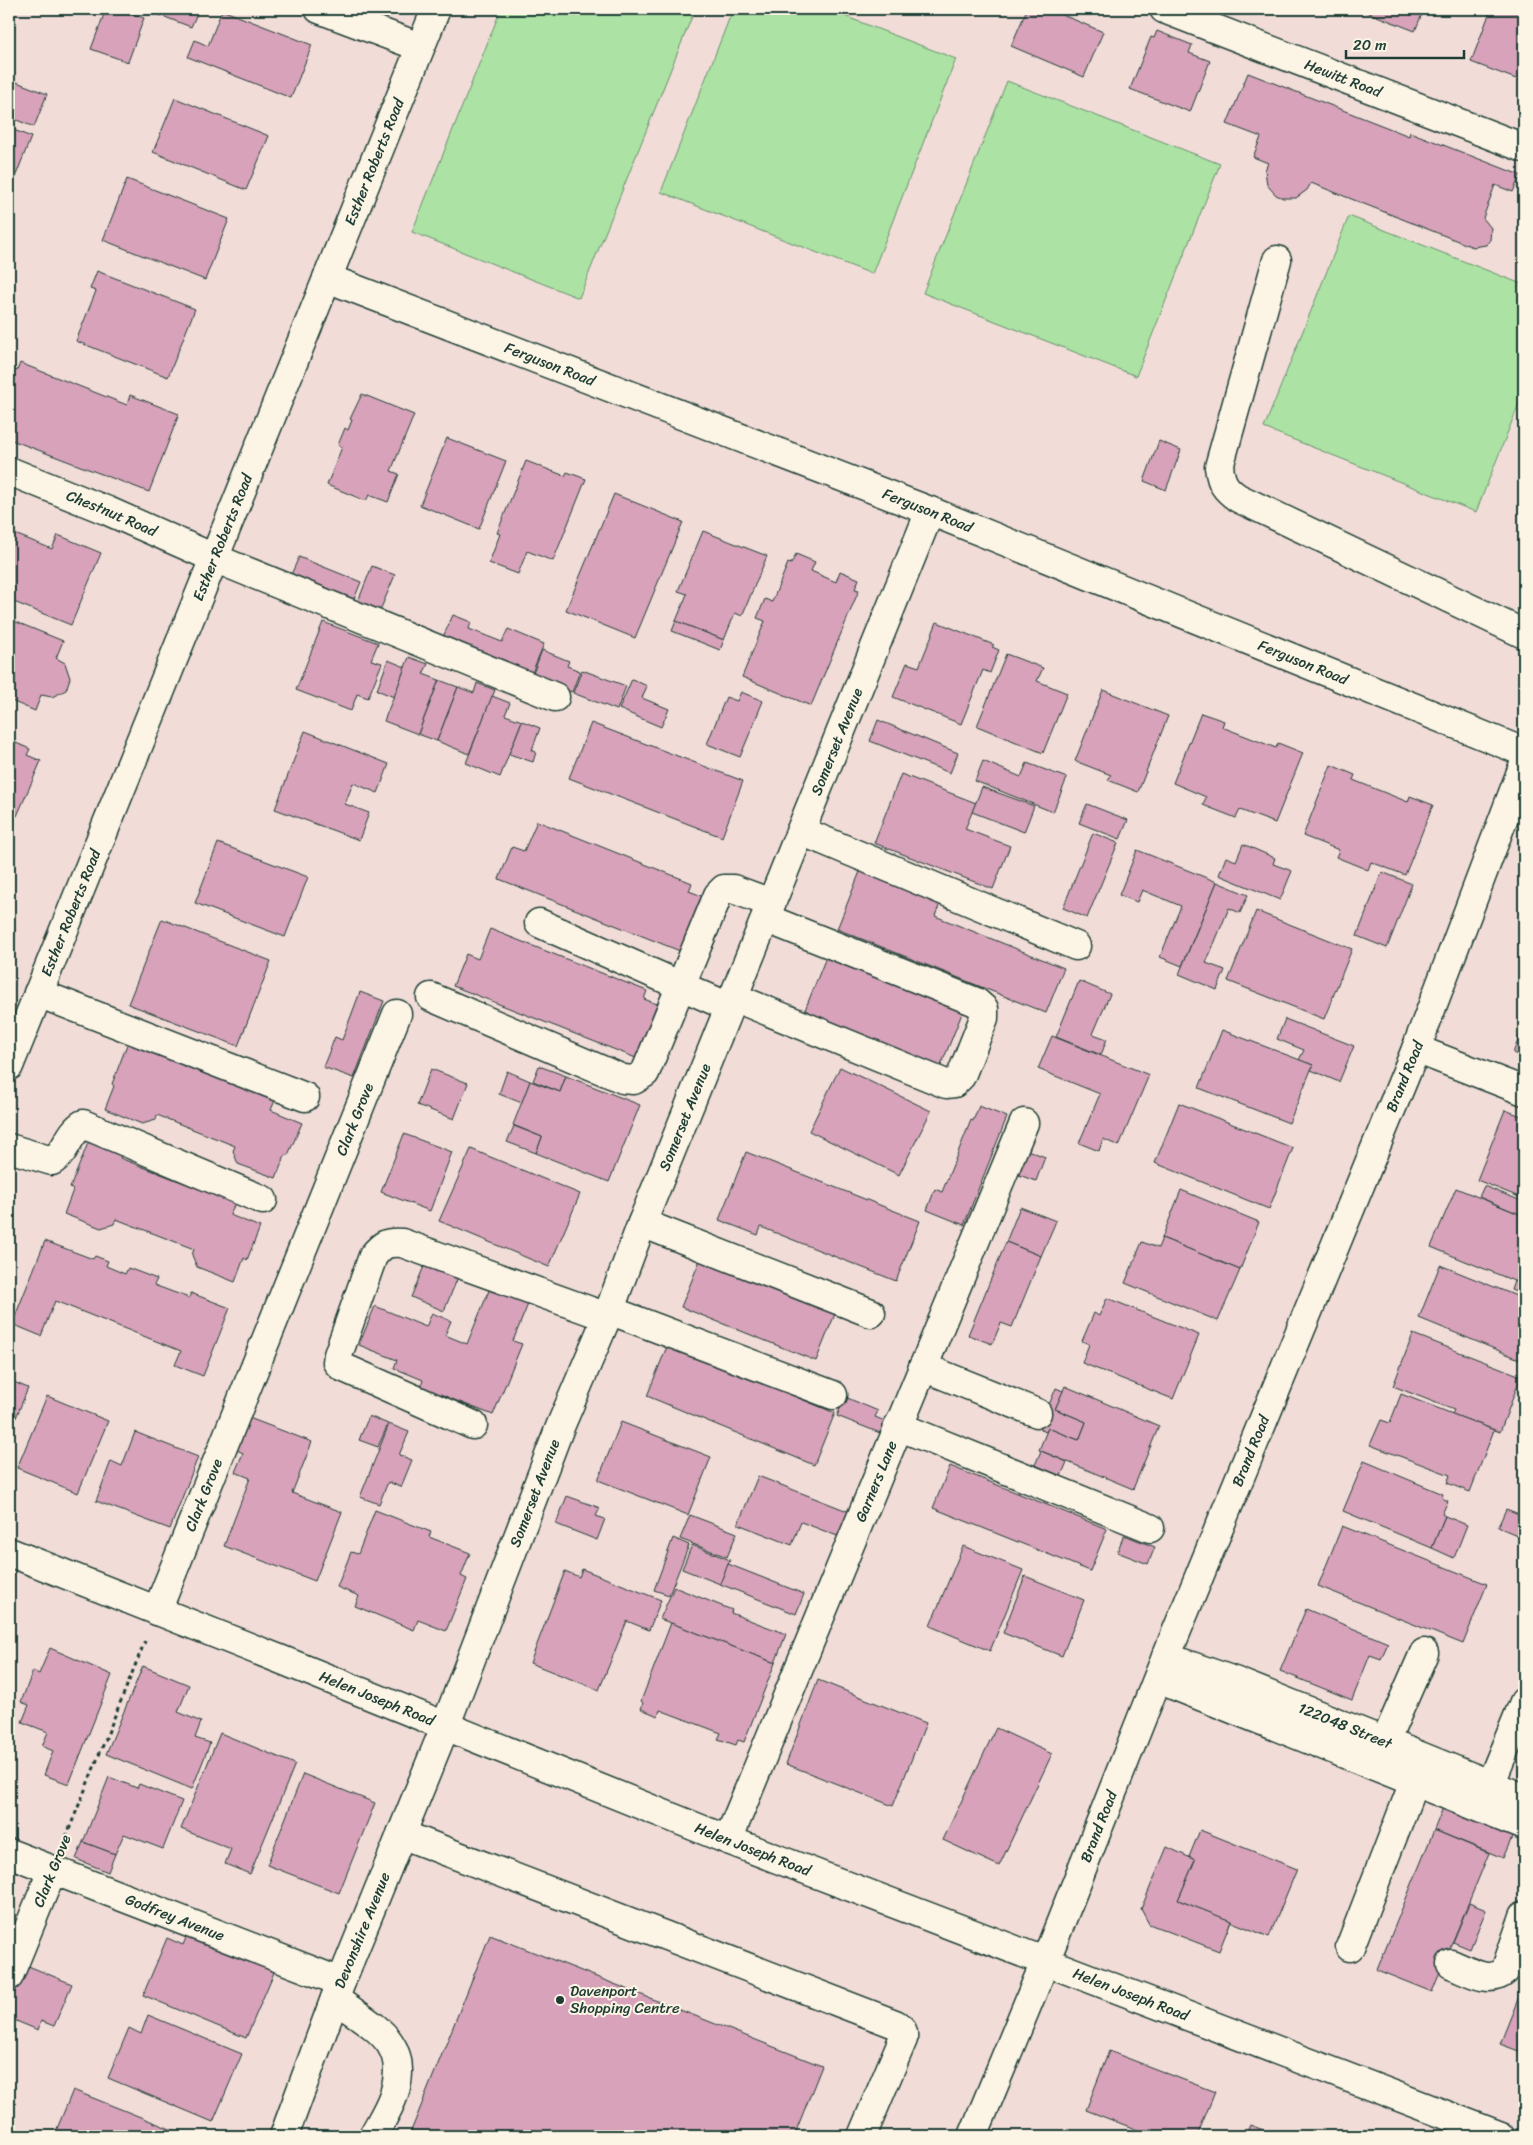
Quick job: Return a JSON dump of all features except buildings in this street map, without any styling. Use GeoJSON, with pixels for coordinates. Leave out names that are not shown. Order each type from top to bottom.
{"type":"FeatureCollection","features":[{"type":"Feature","properties":{"kind":"street"},"geometry":{"type":"LineString","coordinates":[[319,9],[420,47]]}},
{"type":"Feature","properties":{"kind":"street","name":"Esther Roberts Road"},"geometry":{"type":"LineString","coordinates":[[9,1066],[436,9]]}},
{"type":"Feature","properties":{"kind":"street","name":"Hewitt Road"},"geometry":{"type":"LineString","coordinates":[[1164,9],[1524,148]]}},
{"type":"Feature","properties":{"kind":"street"},"geometry":{"type":"LineString","coordinates":[[1277,260],[1219,467],[1220,482],[1227,491],[1238,498],[1524,634]]}},
{"type":"Feature","properties":{"kind":"street","name":"Ferguson Road"},"geometry":{"type":"LineString","coordinates":[[327,278],[930,511],[1524,752]]}},
{"type":"Feature","properties":{"kind":"street","name":"Chestnut Road"},"geometry":{"type":"LineString","coordinates":[[9,471],[108,511],[214,558],[555,697]]}},
{"type":"Feature","properties":{"kind":"street","name":"Somerset Avenue"},"geometry":{"type":"LineString","coordinates":[[445,1726],[560,1427],[608,1314],[642,1223],[930,511]]}},
{"type":"Feature","properties":{"kind":"street","name":"Brand Road"},"geometry":{"type":"LineString","coordinates":[[973,2136],[1045,1962],[1162,1668],[1416,1049],[1524,764]]}},
{"type":"Feature","properties":{"kind":"street"},"geometry":{"type":"LineString","coordinates":[[801,830],[1076,946]]}},
{"type":"Feature","properties":{"kind":"street"},"geometry":{"type":"LineString","coordinates":[[431,997],[623,1079],[634,1080],[645,1073],[681,987],[718,895],[724,889],[732,890],[768,911],[976,1002],[984,1009],[984,1018],[962,1076],[954,1083],[946,1084],[731,1002],[681,987],[538,923]]}},
{"type":"Feature","properties":{"kind":"street"},"geometry":{"type":"LineString","coordinates":[[38,993],[305,1098]]}},
{"type":"Feature","properties":{"kind":"street","name":"Clark Grove"},"geometry":{"type":"LineString","coordinates":[[157,1611],[397,1014]]}},
{"type":"Feature","properties":{"kind":"street"},"geometry":{"type":"LineString","coordinates":[[1416,1049],[1524,1091]]}},
{"type":"Feature","properties":{"kind":"street","name":"Garners Lane"},"geometry":{"type":"LineString","coordinates":[[728,1840],[1024,1123]]}},
{"type":"Feature","properties":{"kind":"street"},"geometry":{"type":"LineString","coordinates":[[9,1148],[52,1161],[59,1157],[76,1128],[83,1124],[263,1200]]}},
{"type":"Feature","properties":{"kind":"street"},"geometry":{"type":"LineString","coordinates":[[642,1223],[871,1313]]}},
{"type":"Feature","properties":{"kind":"street"},"geometry":{"type":"LineString","coordinates":[[473,1425],[342,1367],[337,1362],[373,1256],[381,1247],[389,1242],[402,1243],[608,1314],[833,1395]]}},
{"type":"Feature","properties":{"kind":"street"},"geometry":{"type":"LineString","coordinates":[[923,1367],[1037,1413]]}},
{"type":"Feature","properties":{"kind":"street"},"geometry":{"type":"LineString","coordinates":[[898,1426],[1150,1528]]}},
{"type":"Feature","properties":{"kind":"street","name":"Helen Joseph Road"},"geometry":{"type":"LineString","coordinates":[[9,1552],[728,1840],[1501,2136]]}},
{"type":"Feature","properties":{"kind":"street"},"geometry":{"type":"LineString","coordinates":[[1386,1742],[1424,1653]]}},
{"type":"Feature","properties":{"kind":"street"},"geometry":{"type":"LineString","coordinates":[[1162,1668],[1414,1782],[1524,1826]]}},
{"type":"Feature","properties":{"kind":"street","name":"122048 Street"},"geometry":{"type":"LineString","coordinates":[[1162,1668],[1237,1682],[1524,1798]]}},
{"type":"Feature","properties":{"kind":"street"},"geometry":{"type":"LineString","coordinates":[[1490,1785],[1524,1702]]}},
{"type":"Feature","properties":{"kind":"street","name":"Devonshire Avenue"},"geometry":{"type":"LineString","coordinates":[[284,2136],[338,1990],[445,1726]]}},
{"type":"Feature","properties":{"kind":"street"},"geometry":{"type":"LineString","coordinates":[[1350,1947],[1414,1782]]}},
{"type":"Feature","properties":{"kind":"street"},"geometry":{"type":"LineString","coordinates":[[401,1834],[896,2024],[904,2033],[903,2040],[862,2136]]}},
{"type":"Feature","properties":{"kind":"street","name":"Godfrey Avenue"},"geometry":{"type":"LineString","coordinates":[[9,1853],[338,1990],[392,2044],[397,2059],[399,2072],[393,2096],[373,2136]]}},
{"type":"Feature","properties":{"kind":"street","name":"Clark Grove"},"geometry":{"type":"LineString","coordinates":[[9,1976],[52,1871]]}},
{"type":"Feature","properties":{"kind":"street"},"geometry":{"type":"LineString","coordinates":[[1451,1964],[1489,1978],[1498,1977],[1505,1971],[1524,1916]]}},
{"type":"Feature","properties":{"kind":"path","name":"Clark Grove"},"geometry":{"type":"LineString","coordinates":[[52,1871],[157,1611]]}},
{"type":"Feature","properties":{"kind":"green space"},"geometry":{"type":"Polygon","coordinates":[[[501,9],[695,9],[579,298],[412,232],[501,9]]]}},
{"type":"Feature","properties":{"kind":"green space"},"geometry":{"type":"Polygon","coordinates":[[[733,9],[826,9],[956,59],[872,274],[661,192],[733,9]]]}},
{"type":"Feature","properties":{"kind":"green space"},"geometry":{"type":"Polygon","coordinates":[[[1007,81],[1220,164],[1136,376],[923,293],[1007,81]]]}},
{"type":"Feature","properties":{"kind":"green space"},"geometry":{"type":"Polygon","coordinates":[[[1349,216],[1524,285],[1524,391],[1476,512],[1264,428],[1349,216]]]}},
{"type":"Feature","properties":{"kind":"place","name":"Davenport Shopping Centre"},"geometry":{"type":"Point","coordinates":[560,2000]}}]}
